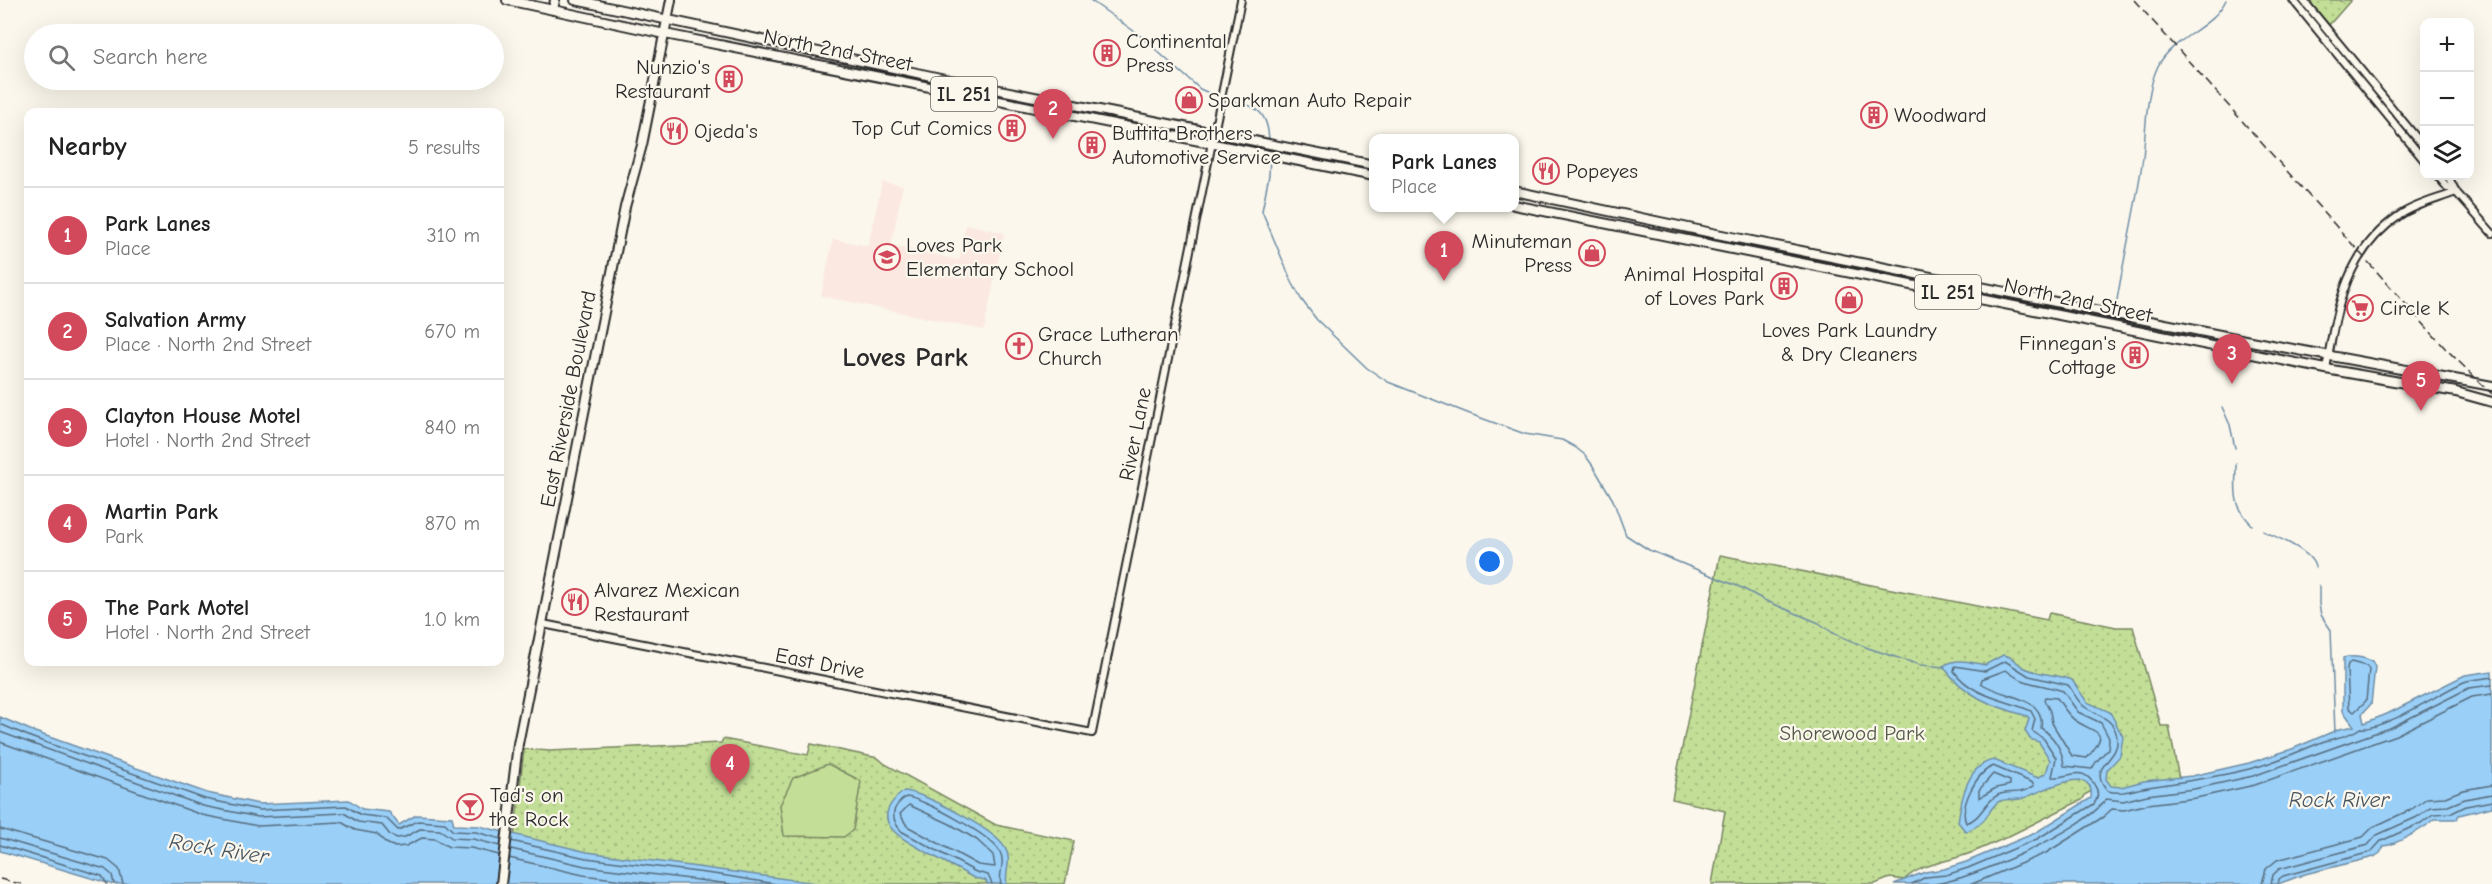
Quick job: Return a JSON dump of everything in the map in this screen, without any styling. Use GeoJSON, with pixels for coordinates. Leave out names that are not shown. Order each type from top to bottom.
{"type":"FeatureCollection","features":[{"type":"Feature","properties":{"kind":"main road","name":"North 2nd Street"},"geometry":{"type":"LineString","coordinates":[[507,0],[665,34],[1369,175]]}},
{"type":"Feature","properties":{"kind":"main road"},"geometry":{"type":"LineString","coordinates":[[553,10],[555,0]]}},
{"type":"Feature","properties":{"kind":"main road","name":"North 2nd Street"},"geometry":{"type":"LineString","coordinates":[[575,0],[950,80],[1369,164]]}},
{"type":"Feature","properties":{"kind":"main road","name":"East Riverside Boulevard"},"geometry":{"type":"LineString","coordinates":[[501,884],[518,744],[629,188],[642,145],[671,0]]}},
{"type":"Feature","properties":{"kind":"main road","name":"North 2nd Street"},"geometry":{"type":"LineString","coordinates":[[1519,191],[1712,233],[2329,356],[2492,386]]}},
{"type":"Feature","properties":{"kind":"main road","name":"North 2nd Street"},"geometry":{"type":"LineString","coordinates":[[1519,206],[2326,369],[2449,391],[2492,402]]}},
{"type":"Feature","properties":{"kind":"street","name":"River Lane"},"geometry":{"type":"LineString","coordinates":[[1092,734],[1241,0]]}},
{"type":"Feature","properties":{"kind":"street"},"geometry":{"type":"LineString","coordinates":[[2293,0],[2420,155]]}},
{"type":"Feature","properties":{"kind":"street"},"geometry":{"type":"LineString","coordinates":[[2303,0],[2420,142]]}},
{"type":"Feature","properties":{"kind":"street"},"geometry":{"type":"LineString","coordinates":[[2441,180],[2447,188],[2456,192]]}},
{"type":"Feature","properties":{"kind":"street"},"geometry":{"type":"LineString","coordinates":[[2450,180],[2456,192],[2492,235]]}},
{"type":"Feature","properties":{"kind":"street"},"geometry":{"type":"LineString","coordinates":[[2326,369],[2345,283],[2355,261],[2376,235],[2402,213],[2456,192]]}},
{"type":"Feature","properties":{"kind":"street","name":"East Drive"},"geometry":{"type":"LineString","coordinates":[[543,624],[1092,734]]}},
{"type":"Feature","properties":{"kind":"shaded area","name":"Loves Park Elementary School"},"geometry":{"type":"Polygon","coordinates":[[[882,182],[903,186],[891,245],[959,260],[966,224],[1004,233],[984,330],[821,296],[833,239],[868,246],[882,182]]]}},
{"type":"Feature","properties":{"kind":"green space"},"geometry":{"type":"Polygon","coordinates":[[[2308,0],[2351,0],[2329,25],[2308,0]]]}},
{"type":"Feature","properties":{"kind":"green space","name":"Shorewood Park"},"geometry":{"type":"Polygon","coordinates":[[[1720,555],[2047,620],[2049,613],[2116,627],[2133,627],[2161,726],[2169,726],[2179,779],[2123,788],[2095,789],[2086,794],[2082,800],[1997,842],[1918,870],[1904,880],[1890,878],[1875,884],[1712,884],[1725,811],[1672,799],[1720,555]]]}},
{"type":"Feature","properties":{"kind":"green space"},"geometry":{"type":"Polygon","coordinates":[[[723,739],[808,755],[811,744],[878,758],[996,825],[1074,841],[1065,884],[801,884],[632,862],[514,839],[524,749],[550,751],[721,743],[723,739]]]}},
{"type":"Feature","properties":{"kind":"green space"},"geometry":{"type":"Polygon","coordinates":[[[828,764],[861,781],[853,830],[844,837],[784,836],[780,805],[793,778],[828,764]]]}},
{"type":"Feature","properties":{"kind":"water","name":"Rock River"},"geometry":{"type":"Polygon","coordinates":[[[2003,655],[2012,658],[2029,670],[2072,680],[2087,702],[2110,712],[2123,737],[2120,756],[2107,770],[2106,779],[2111,786],[2121,787],[2144,781],[2192,776],[2249,763],[2292,749],[2339,729],[2354,726],[2343,711],[2343,658],[2365,658],[2372,661],[2375,667],[2371,704],[2362,714],[2364,723],[2465,675],[2492,671],[2492,807],[2459,815],[2457,819],[2435,819],[2411,835],[2384,846],[2374,857],[2305,874],[2278,884],[1894,884],[1925,872],[1966,862],[2035,833],[2091,798],[2090,787],[2084,781],[2075,780],[2052,786],[2020,799],[2000,801],[1994,805],[1982,822],[1966,832],[1958,822],[1967,784],[1977,768],[1994,760],[2038,778],[2046,773],[2050,760],[2039,742],[2030,739],[2025,731],[2029,719],[2027,716],[1980,698],[1960,685],[1943,666],[1959,661],[1985,665],[2003,655]]]}},
{"type":"Feature","properties":{"kind":"water","name":"Rock River"},"geometry":{"type":"Polygon","coordinates":[[[0,717],[35,732],[207,793],[259,804],[349,800],[362,809],[389,812],[399,825],[416,815],[452,817],[454,825],[479,826],[587,852],[823,884],[111,884],[0,851],[0,717]]]}},
{"type":"Feature","properties":{"kind":"water"},"geometry":{"type":"Polygon","coordinates":[[[904,791],[927,798],[958,813],[999,840],[1008,857],[1007,884],[988,884],[985,880],[974,878],[898,835],[887,820],[887,811],[904,791]]]}},
{"type":"Feature","properties":{"kind":"waterway"},"geometry":{"type":"LineString","coordinates":[[1090,0],[1138,34],[1200,89],[1220,98]]}},
{"type":"Feature","properties":{"kind":"waterway"},"geometry":{"type":"LineString","coordinates":[[2116,306],[2140,176],[2149,98],[2154,76],[2165,56],[2212,18],[2226,0]]}},
{"type":"Feature","properties":{"kind":"waterway"},"geometry":{"type":"LineString","coordinates":[[1224,99],[1243,103],[1257,110],[1266,121],[1269,141]]}},
{"type":"Feature","properties":{"kind":"waterway"},"geometry":{"type":"LineString","coordinates":[[1270,157],[1262,211],[1291,280],[1301,299],[1317,320],[1367,368],[1388,382],[1470,414],[1525,434],[1562,440],[1575,447],[1593,466],[1613,500],[1626,535],[1649,550],[1742,588],[1868,648],[1920,665],[1945,667]]}},
{"type":"Feature","properties":{"kind":"waterway"},"geometry":{"type":"LineString","coordinates":[[2222,407],[2230,425],[2235,448]]}},
{"type":"Feature","properties":{"kind":"waterway"},"geometry":{"type":"LineString","coordinates":[[2236,463],[2236,496],[2241,510],[2252,525]]}},
{"type":"Feature","properties":{"kind":"waterway"},"geometry":{"type":"LineString","coordinates":[[2263,531],[2301,550],[2308,555],[2315,567]]}},
{"type":"Feature","properties":{"kind":"waterway"},"geometry":{"type":"LineString","coordinates":[[2319,585],[2321,615],[2331,630],[2335,733]]}},
{"type":"Feature","properties":{"kind":"railway"},"geometry":{"type":"LineString","coordinates":[[2134,0],[2445,348],[2492,394]]}},
{"type":"Feature","properties":{"kind":"railway"},"geometry":{"type":"LineString","coordinates":[[0,879],[21,884]]}},
{"type":"Feature","properties":{"kind":"place","name":"Continental Press"},"geometry":{"type":"Point","coordinates":[1107,53]}},
{"type":"Feature","properties":{"kind":"place","name":"Nunzio's Restaurant"},"geometry":{"type":"Point","coordinates":[729,79]}},
{"type":"Feature","properties":{"kind":"place","name":"Sparkman Auto Repair"},"geometry":{"type":"Point","coordinates":[1189,100]}},
{"type":"Feature","properties":{"kind":"place","name":"Woodward"},"geometry":{"type":"Point","coordinates":[1874,115]}},
{"type":"Feature","properties":{"kind":"place","name":"Top Cut Comics"},"geometry":{"type":"Point","coordinates":[1012,128]}},
{"type":"Feature","properties":{"kind":"place","name":"Ojeda's"},"geometry":{"type":"Point","coordinates":[674,131]}},
{"type":"Feature","properties":{"kind":"place","name":"Salvation Army"},"geometry":{"type":"Point","coordinates":[1053,139]}},
{"type":"Feature","properties":{"kind":"place","name":"Buttita Brothers Automotive Service"},"geometry":{"type":"Point","coordinates":[1092,145]}},
{"type":"Feature","properties":{"kind":"place","name":"Popeyes"},"geometry":{"type":"Point","coordinates":[1546,171]}},
{"type":"Feature","properties":{"kind":"place","name":"Minuteman Press"},"geometry":{"type":"Point","coordinates":[1592,253]}},
{"type":"Feature","properties":{"kind":"place","name":"Loves Park Elementary School"},"geometry":{"type":"Point","coordinates":[887,257]}},
{"type":"Feature","properties":{"kind":"place","name":"Park Lanes"},"geometry":{"type":"Point","coordinates":[1444,281]}},
{"type":"Feature","properties":{"kind":"place","name":"Animal Hospital of Loves Park"},"geometry":{"type":"Point","coordinates":[1784,286]}},
{"type":"Feature","properties":{"kind":"place","name":"Loves Park Laundry & Dry Cleaners"},"geometry":{"type":"Point","coordinates":[1849,300]}},
{"type":"Feature","properties":{"kind":"place","name":"Circle K"},"geometry":{"type":"Point","coordinates":[2360,308]}},
{"type":"Feature","properties":{"kind":"place","name":"Grace Lutheran Church"},"geometry":{"type":"Point","coordinates":[1019,346]}},
{"type":"Feature","properties":{"kind":"place","name":"Finnegan's Cottage"},"geometry":{"type":"Point","coordinates":[2135,355]}},
{"type":"Feature","properties":{"kind":"place","name":"Clayton House Motel"},"geometry":{"type":"Point","coordinates":[2232,384]}},
{"type":"Feature","properties":{"kind":"place","name":"The Park Motel"},"geometry":{"type":"Point","coordinates":[2421,411]}},
{"type":"Feature","properties":{"kind":"place","name":"Alvarez Mexican Restaurant"},"geometry":{"type":"Point","coordinates":[575,602]}},
{"type":"Feature","properties":{"kind":"place","name":"Martin Park"},"geometry":{"type":"Point","coordinates":[730,794]}},
{"type":"Feature","properties":{"kind":"place","name":"Tad's on the Rock"},"geometry":{"type":"Point","coordinates":[470,807]}},
{"type":"Feature","properties":{"kind":"district","name":"Loves Park"},"geometry":{"type":"Point","coordinates":[905,357]}}]}
